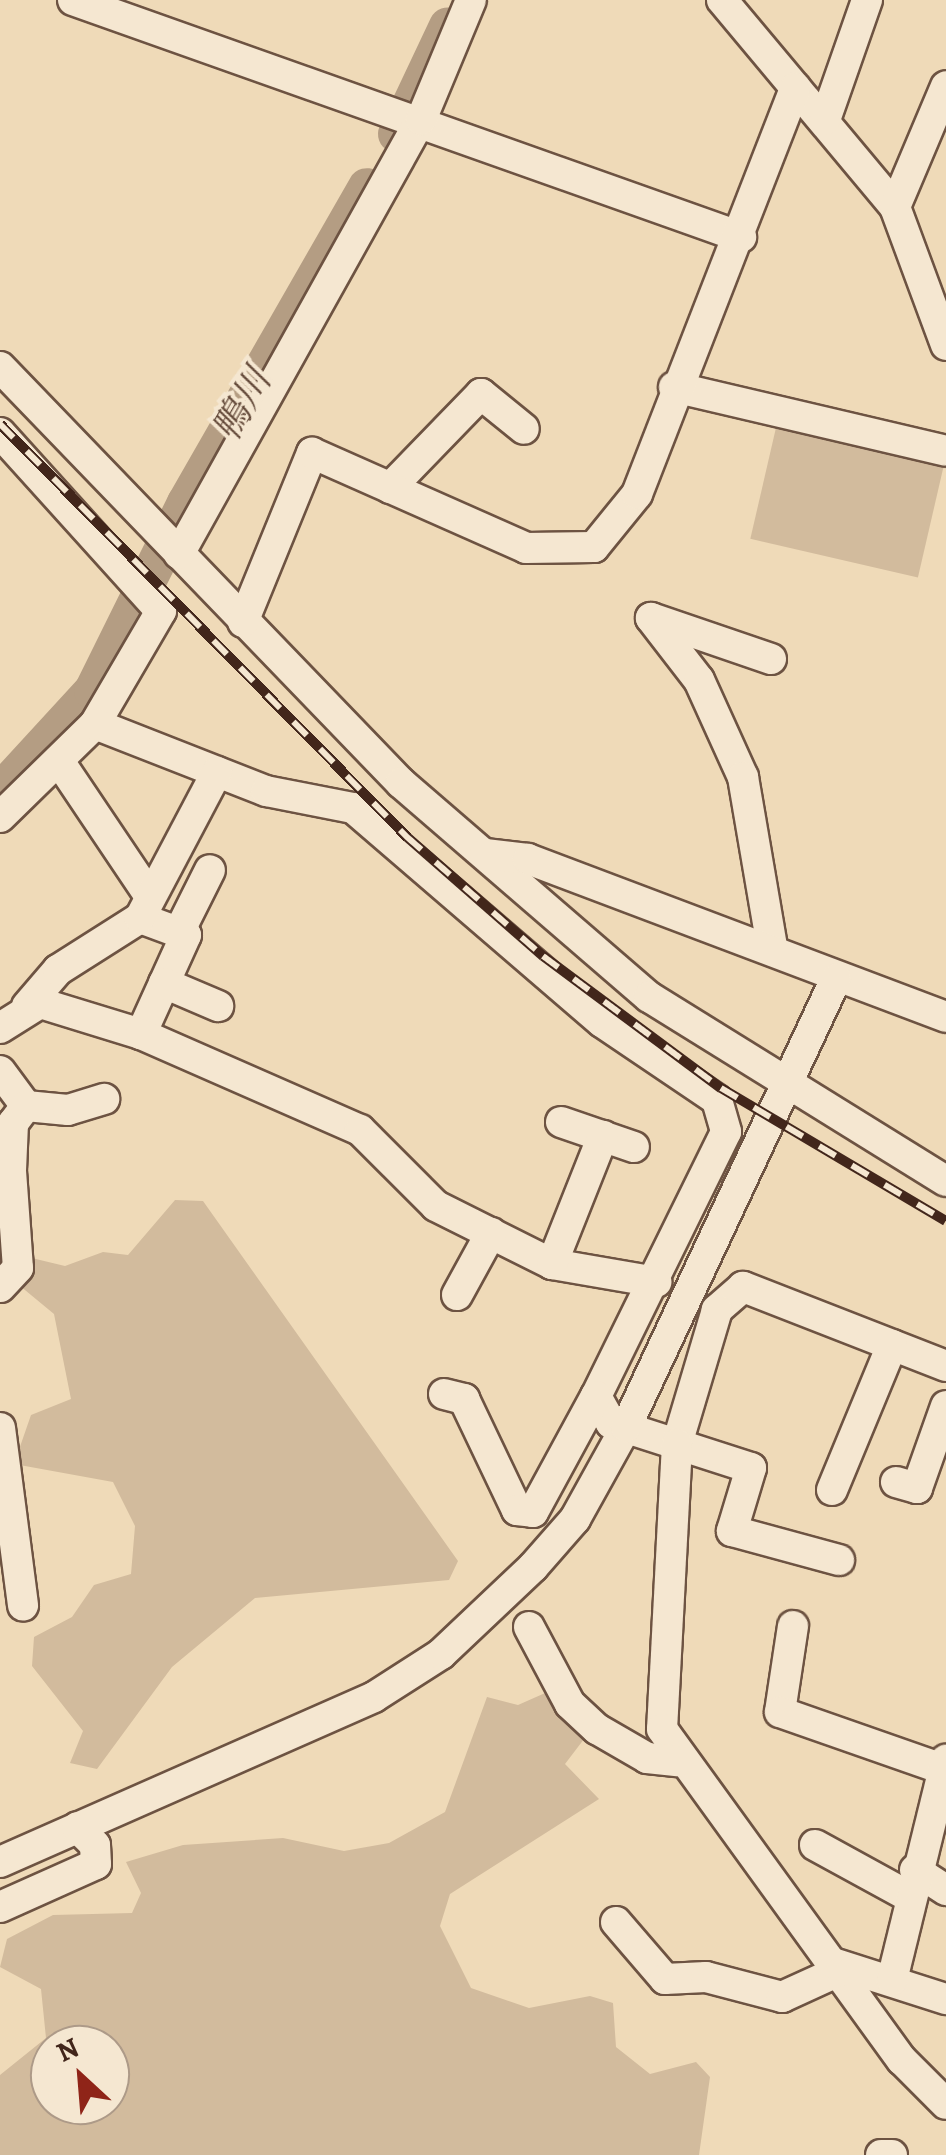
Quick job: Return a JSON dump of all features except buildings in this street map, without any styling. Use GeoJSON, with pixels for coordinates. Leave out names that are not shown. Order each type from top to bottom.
{"type":"FeatureCollection","features":[{"type":"Feature","properties":{"kind":"street"},"geometry":{"type":"LineString","coordinates":[[73,0],[741,236]]}},
{"type":"Feature","properties":{"kind":"street"},"geometry":{"type":"LineString","coordinates":[[409,116],[448,0]]}},
{"type":"Feature","properties":{"kind":"street"},"geometry":{"type":"LineString","coordinates":[[179,554],[471,0]]}},
{"type":"Feature","properties":{"kind":"street"},"geometry":{"type":"LineString","coordinates":[[722,0],[895,207],[946,343]]}},
{"type":"Feature","properties":{"kind":"street"},"geometry":{"type":"LineString","coordinates":[[825,120],[867,0]]}},
{"type":"Feature","properties":{"kind":"street"},"geometry":{"type":"LineString","coordinates":[[895,207],[946,86]]}},
{"type":"Feature","properties":{"kind":"street"},"geometry":{"type":"LineString","coordinates":[[243,622],[312,454],[526,548],[594,548],[637,494],[674,387],[741,236],[795,88]]}},
{"type":"Feature","properties":{"kind":"street"},"geometry":{"type":"LineString","coordinates":[[0,367],[401,783],[649,997],[787,1089],[946,1181]]}},
{"type":"Feature","properties":{"kind":"street"},"geometry":{"type":"LineString","coordinates":[[674,387],[946,452]]}},
{"type":"Feature","properties":{"kind":"street"},"geometry":{"type":"LineString","coordinates":[[390,488],[481,394],[524,430]]}},
{"type":"Feature","properties":{"kind":"street"},"geometry":{"type":"LineString","coordinates":[[0,432],[160,612],[96,724],[0,816]]}},
{"type":"Feature","properties":{"kind":"street"},"geometry":{"type":"LineString","coordinates":[[771,659],[650,618],[699,680],[743,776],[772,946]]}},
{"type":"Feature","properties":{"kind":"street"},"geometry":{"type":"LineString","coordinates":[[96,724],[217,772],[353,808],[602,1022],[717,1100],[726,1132],[656,1282],[533,1512],[517,1510],[464,1399],[444,1394]]}},
{"type":"Feature","properties":{"kind":"street"},"geometry":{"type":"LineString","coordinates":[[59,761],[144,905],[186,935],[141,1034]]}},
{"type":"Feature","properties":{"kind":"street"},"geometry":{"type":"LineString","coordinates":[[0,1028],[27,1006],[58,970],[144,905],[184,842],[217,772]]}},
{"type":"Feature","properties":{"kind":"street"},"geometry":{"type":"LineString","coordinates":[[353,808],[401,783]]}},
{"type":"Feature","properties":{"kind":"street"},"geometry":{"type":"LineString","coordinates":[[484,854],[528,859],[772,946],[836,980],[946,1017]]}},
{"type":"Feature","properties":{"kind":"street"},"geometry":{"type":"LineString","coordinates":[[179,932],[210,870]]}},
{"type":"Feature","properties":{"kind":"street"},"geometry":{"type":"LineString","coordinates":[[0,1862],[294,1736],[441,1654],[575,1518],[626,1427],[836,980]]}},
{"type":"Feature","properties":{"kind":"street"},"geometry":{"type":"LineString","coordinates":[[164,983],[218,1006]]}},
{"type":"Feature","properties":{"kind":"street"},"geometry":{"type":"LineString","coordinates":[[27,1006],[61,1004],[141,1034],[360,1130],[436,1206],[552,1264],[656,1282]]}},
{"type":"Feature","properties":{"kind":"street"},"geometry":{"type":"LineString","coordinates":[[0,1071],[26,1106],[68,1110],[104,1099]]}},
{"type":"Feature","properties":{"kind":"street"},"geometry":{"type":"LineString","coordinates":[[0,1286],[18,1268],[10,1170],[13,1123],[26,1106]]}},
{"type":"Feature","properties":{"kind":"street"},"geometry":{"type":"LineString","coordinates":[[561,1122],[634,1147]]}},
{"type":"Feature","properties":{"kind":"street"},"geometry":{"type":"LineString","coordinates":[[552,1264],[603,1136]]}},
{"type":"Feature","properties":{"kind":"street"},"geometry":{"type":"LineString","coordinates":[[457,1295],[491,1233]]}},
{"type":"Feature","properties":{"kind":"street"},"geometry":{"type":"LineString","coordinates":[[946,1366],[743,1287],[717,1310],[677,1444],[662,1729],[678,1761],[946,2104]]}},
{"type":"Feature","properties":{"kind":"street"},"geometry":{"type":"LineString","coordinates":[[832,1490],[892,1345]]}},
{"type":"Feature","properties":{"kind":"street"},"geometry":{"type":"LineString","coordinates":[[596,1396],[602,1418],[751,1468],[732,1531],[839,1560]]}},
{"type":"Feature","properties":{"kind":"street"},"geometry":{"type":"LineString","coordinates":[[896,1482],[917,1488],[946,1406]]}},
{"type":"Feature","properties":{"kind":"street"},"geometry":{"type":"LineString","coordinates":[[0,1428],[23,1606]]}},
{"type":"Feature","properties":{"kind":"street"},"geometry":{"type":"LineString","coordinates":[[793,1626],[780,1712],[945,1765],[912,1884],[892,1980]]}},
{"type":"Feature","properties":{"kind":"street"},"geometry":{"type":"LineString","coordinates":[[529,1627],[570,1704],[597,1729],[647,1758],[678,1761]]}},
{"type":"Feature","properties":{"kind":"street"},"geometry":{"type":"LineString","coordinates":[[0,1907],[96,1864],[95,1845],[77,1827]]}},
{"type":"Feature","properties":{"kind":"street"},"geometry":{"type":"LineString","coordinates":[[815,1845],[912,1884],[946,1890]]}},
{"type":"Feature","properties":{"kind":"street"},"geometry":{"type":"LineString","coordinates":[[616,1922],[665,1979],[706,1977],[782,1996],[836,1967],[892,1980],[946,1999]]}},
{"type":"Feature","properties":{"kind":"street"},"geometry":{"type":"LineString","coordinates":[[881,2155],[892,2155]]}},
{"type":"Feature","properties":{"kind":"shaded area"},"geometry":{"type":"Polygon","coordinates":[[[778,419],[946,458],[918,578],[750,539],[778,419]]]}},
{"type":"Feature","properties":{"kind":"shaded area"},"geometry":{"type":"Polygon","coordinates":[[[175,1200],[203,1201],[458,1561],[449,1580],[255,1598],[172,1667],[97,1769],[70,1763],[83,1731],[32,1666],[34,1637],[72,1617],[94,1585],[131,1574],[135,1526],[113,1482],[14,1464],[31,1415],[71,1399],[54,1314],[8,1276],[15,1254],[65,1266],[103,1252],[128,1255],[175,1200]]]}},
{"type":"Feature","properties":{"kind":"shaded area"},"geometry":{"type":"Polygon","coordinates":[[[561,1686],[597,1722],[565,1764],[599,1799],[450,1894],[440,1926],[471,1988],[529,2008],[590,1996],[613,2003],[616,2047],[650,2074],[696,2062],[710,2077],[699,2155],[0,2155],[0,2075],[30,2051],[30,2125],[130,2125],[130,2025],[45,2025],[41,1989],[0,1967],[7,1939],[53,1915],[132,1913],[141,1893],[126,1862],[183,1845],[283,1838],[344,1851],[389,1843],[445,1812],[487,1697],[518,1705],[561,1686]]]}},
{"type":"Feature","properties":{"kind":"waterway","name":"鴨川"},"geometry":{"type":"LineString","coordinates":[[397,134],[448,26]]}},
{"type":"Feature","properties":{"kind":"waterway","name":"鴨川"},"geometry":{"type":"LineString","coordinates":[[0,792],[93,691],[186,503],[367,187]]}},
{"type":"Feature","properties":{"kind":"railway"},"geometry":{"type":"LineString","coordinates":[[0,424],[407,837],[543,956],[721,1088],[946,1221]]}}]}
